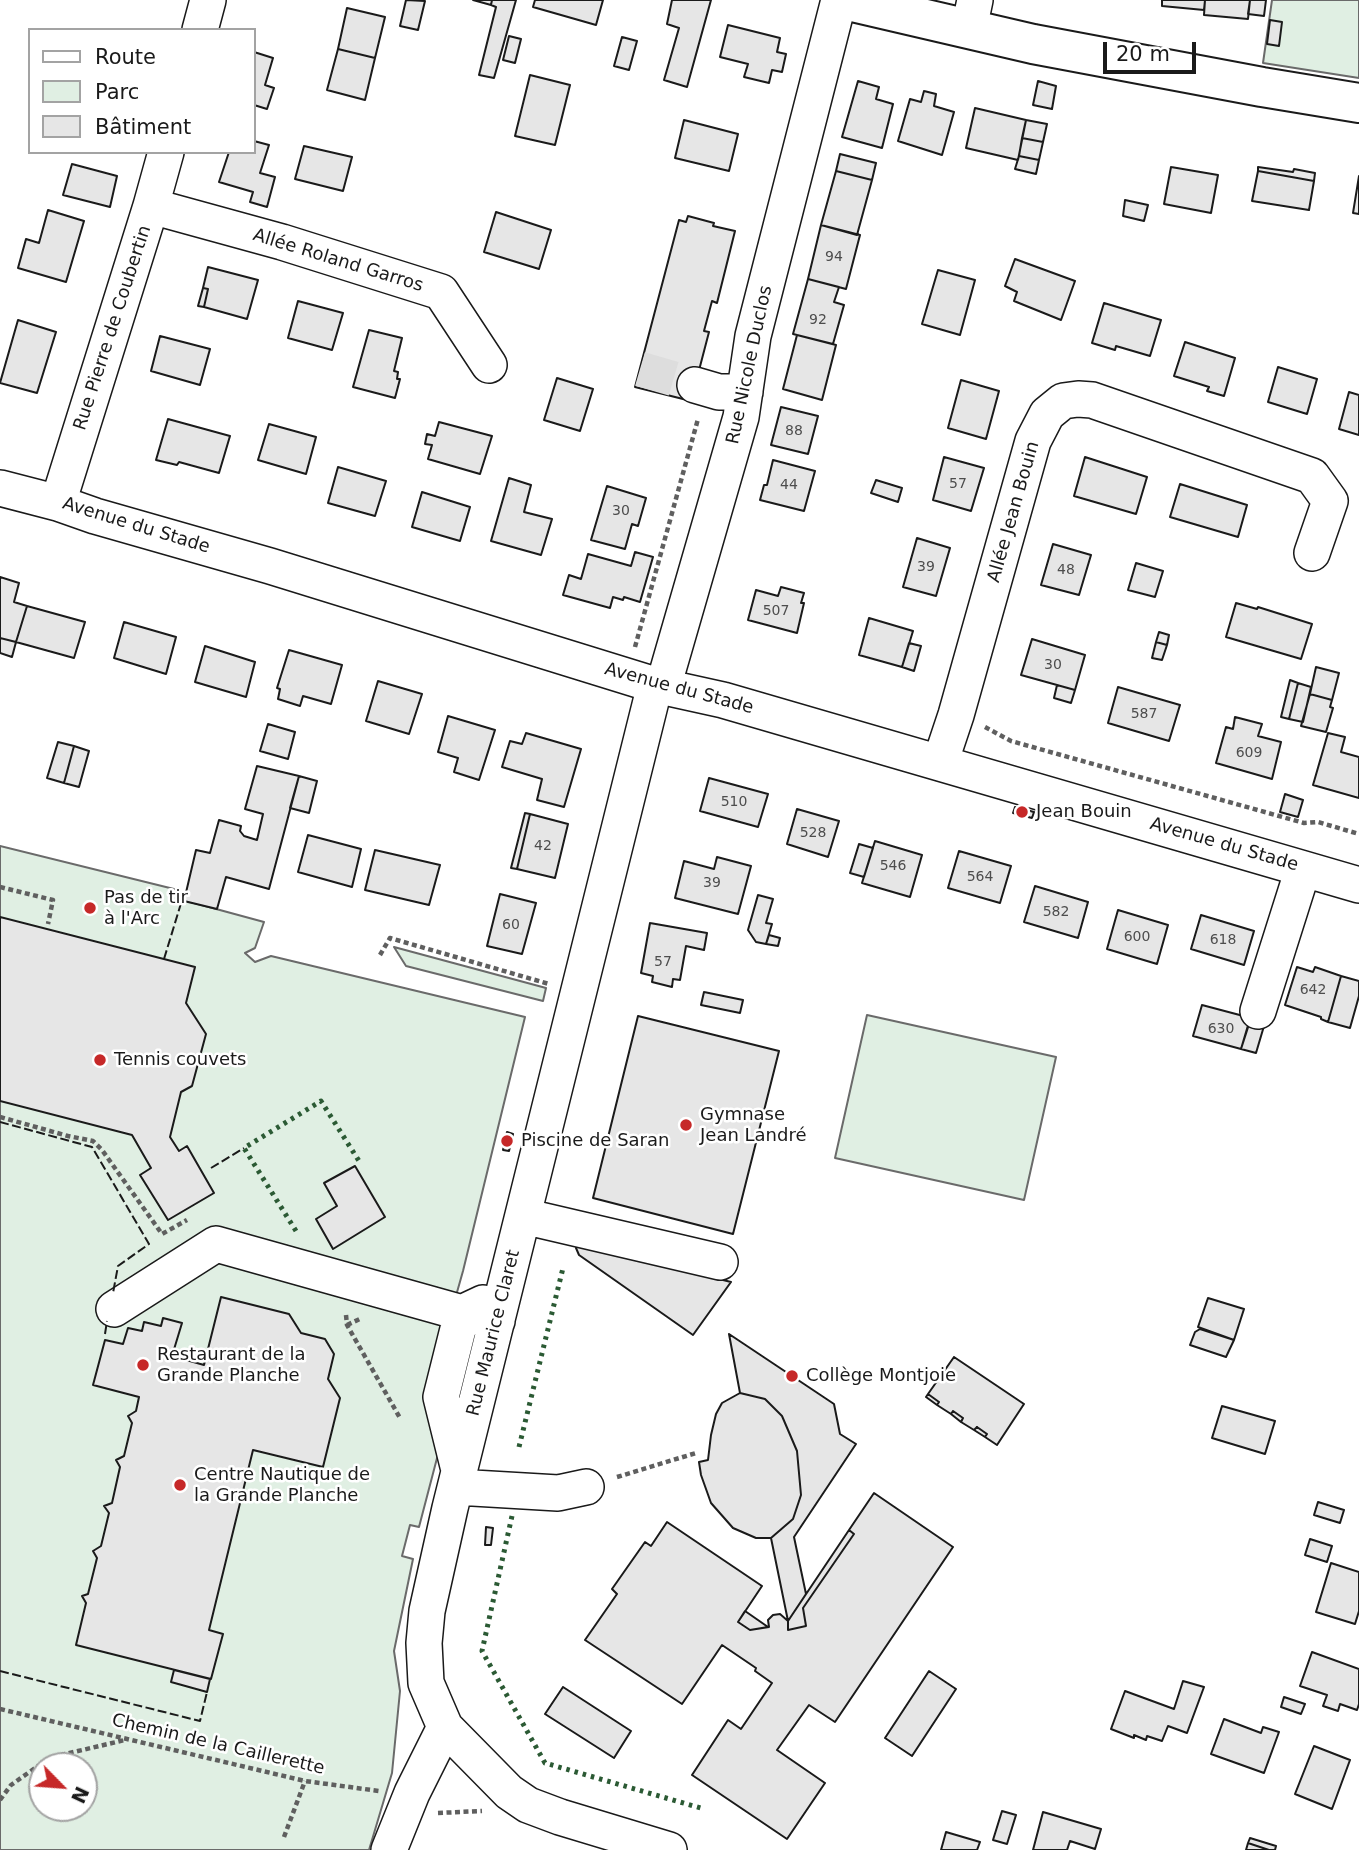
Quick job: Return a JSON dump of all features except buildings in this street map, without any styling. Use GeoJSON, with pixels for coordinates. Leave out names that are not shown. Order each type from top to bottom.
{"type":"FeatureCollection","features":[{"type":"Feature","properties":{"kind":"main road"},"geometry":{"type":"LineString","coordinates":[[845,0],[972,14],[1033,44],[1262,88],[1359,103]]}},
{"type":"Feature","properties":{"kind":"street"},"geometry":{"type":"LineString","coordinates":[[201,28],[208,0]]}},
{"type":"Feature","properties":{"kind":"street","name":"Rue Nicole Duclos"},"geometry":{"type":"LineString","coordinates":[[659,686],[741,417],[753,336],[845,0]]}},
{"type":"Feature","properties":{"kind":"street","name":"Rue Pierre de Coubertin"},"geometry":{"type":"LineString","coordinates":[[58,503],[152,206],[165,154]]}},
{"type":"Feature","properties":{"kind":"street","name":"Allée Roland Garros"},"geometry":{"type":"LineString","coordinates":[[152,206],[282,242],[441,292],[489,365]]}},
{"type":"Feature","properties":{"kind":"street"},"geometry":{"type":"LineString","coordinates":[[695,385],[719,392],[745,392]]}},
{"type":"Feature","properties":{"kind":"street","name":"Allée Jean Bouin"},"geometry":{"type":"LineString","coordinates":[[940,763],[1033,441],[1047,414],[1063,401],[1092,400],[1312,476],[1330,500],[1312,553]]}},
{"type":"Feature","properties":{"kind":"street","name":"Avenue du Stade"},"geometry":{"type":"LineString","coordinates":[[0,488],[270,566],[659,686],[723,700],[1359,885]]}},
{"type":"Feature","properties":{"kind":"street","name":"Rue Maurice Claret"},"geometry":{"type":"LineString","coordinates":[[659,686],[523,1216],[489,1310],[458,1480],[427,1611],[424,1643],[426,1683],[445,1727],[509,1792],[528,1805],[559,1817],[669,1850]]}},
{"type":"Feature","properties":{"kind":"street"},"geometry":{"type":"LineString","coordinates":[[1258,1011],[1303,869]]}},
{"type":"Feature","properties":{"kind":"street"},"geometry":{"type":"LineString","coordinates":[[523,1216],[720,1262]]}},
{"type":"Feature","properties":{"kind":"street"},"geometry":{"type":"LineString","coordinates":[[114,1309],[216,1244],[342,1280],[489,1310]]}},
{"type":"Feature","properties":{"kind":"street"},"geometry":{"type":"LineString","coordinates":[[458,1480],[558,1493],[586,1487]]}},
{"type":"Feature","properties":{"kind":"street"},"geometry":{"type":"LineString","coordinates":[[389,1850],[445,1727]]}},
{"type":"Feature","properties":{"kind":"path"},"geometry":{"type":"LineString","coordinates":[[982,725],[1011,741],[1304,823],[1318,822],[1359,834]]}},
{"type":"Feature","properties":{"kind":"path"},"geometry":{"type":"LineString","coordinates":[[0,887],[53,900],[48,924]]}},
{"type":"Feature","properties":{"kind":"path"},"geometry":{"type":"LineString","coordinates":[[380,955],[390,938],[550,984]]}},
{"type":"Feature","properties":{"kind":"path"},"geometry":{"type":"LineString","coordinates":[[0,1117],[93,1142],[102,1150],[162,1234],[197,1215],[216,1244]]}},
{"type":"Feature","properties":{"kind":"path"},"geometry":{"type":"LineString","coordinates":[[342,1280],[347,1325],[400,1419]]}},
{"type":"Feature","properties":{"kind":"path"},"geometry":{"type":"LineString","coordinates":[[586,1487],[696,1453]]}},
{"type":"Feature","properties":{"kind":"path","name":"Chemin de la Caillerette"},"geometry":{"type":"LineString","coordinates":[[0,1709],[305,1781],[382,1792],[408,1804]]}},
{"type":"Feature","properties":{"kind":"path"},"geometry":{"type":"LineString","coordinates":[[0,1800],[11,1785],[38,1766],[61,1755],[129,1739]]}},
{"type":"Feature","properties":{"kind":"path"},"geometry":{"type":"LineString","coordinates":[[284,1838],[305,1781]]}},
{"type":"Feature","properties":{"kind":"green space"},"geometry":{"type":"Polygon","coordinates":[[[1272,0],[1359,0],[1359,78],[1263,63],[1272,0]]]}},
{"type":"Feature","properties":{"kind":"green space"},"geometry":{"type":"Polygon","coordinates":[[[0,846],[178,890],[183,900],[264,922],[255,948],[245,953],[255,962],[271,956],[525,1017],[463,1271],[426,1402],[442,1439],[419,1527],[410,1525],[402,1556],[413,1559],[394,1651],[400,1691],[392,1773],[369,1850],[0,1850],[0,846]]]}},
{"type":"Feature","properties":{"kind":"green space"},"geometry":{"type":"Polygon","coordinates":[[[394,947],[546,988],[543,1001],[406,966],[394,947]]]}},
{"type":"Feature","properties":{"kind":"green space"},"geometry":{"type":"Polygon","coordinates":[[[867,1015],[1056,1057],[1024,1200],[835,1158],[867,1015]]]}},
{"type":"Feature","properties":{"kind":"tunnel"},"geometry":{"type":"LineString","coordinates":[[640,369],[695,385]]}},
{"type":"Feature","properties":{"kind":"hedge"},"geometry":{"type":"LineString","coordinates":[[296,1231],[244,1148],[321,1101],[359,1161]]}},
{"type":"Feature","properties":{"kind":"hedge"},"geometry":{"type":"LineString","coordinates":[[519,1447],[563,1268]]}},
{"type":"Feature","properties":{"kind":"hedge"},"geometry":{"type":"LineString","coordinates":[[512,1516],[482,1651],[545,1763],[704,1809]]}},
{"type":"Feature","properties":{"kind":"fence"},"geometry":{"type":"LineString","coordinates":[[164,959],[182,900]]}},
{"type":"Feature","properties":{"kind":"fence"},"geometry":{"type":"LineString","coordinates":[[0,1122],[92,1147],[149,1244],[118,1266],[113,1293]]}},
{"type":"Feature","properties":{"kind":"fence"},"geometry":{"type":"LineString","coordinates":[[211,1168],[244,1148]]}},
{"type":"Feature","properties":{"kind":"fence"},"geometry":{"type":"LineString","coordinates":[[105,1334],[107,1321]]}},
{"type":"Feature","properties":{"kind":"fence"},"geometry":{"type":"LineString","coordinates":[[0,1671],[200,1721],[207,1692]]}},
{"type":"Feature","properties":{"kind":"place","name":"Jean Bouin"},"geometry":{"type":"Point","coordinates":[1022,812]}},
{"type":"Feature","properties":{"kind":"place","name":"Pas de tir à l'Arc"},"geometry":{"type":"Point","coordinates":[90,908]}},
{"type":"Feature","properties":{"kind":"place","name":"Tennis couvets"},"geometry":{"type":"Point","coordinates":[100,1060]}},
{"type":"Feature","properties":{"kind":"place","name":"Gymnase Jean Landré"},"geometry":{"type":"Point","coordinates":[686,1125]}},
{"type":"Feature","properties":{"kind":"place","name":"Piscine de Saran"},"geometry":{"type":"Point","coordinates":[507,1141]}},
{"type":"Feature","properties":{"kind":"place","name":"Restaurant de la Grande Planche"},"geometry":{"type":"Point","coordinates":[143,1365]}},
{"type":"Feature","properties":{"kind":"place","name":"Collège Montjoie"},"geometry":{"type":"Point","coordinates":[792,1376]}},
{"type":"Feature","properties":{"kind":"place","name":"Centre Nautique de la Grande Planche"},"geometry":{"type":"Point","coordinates":[180,1485]}}]}
